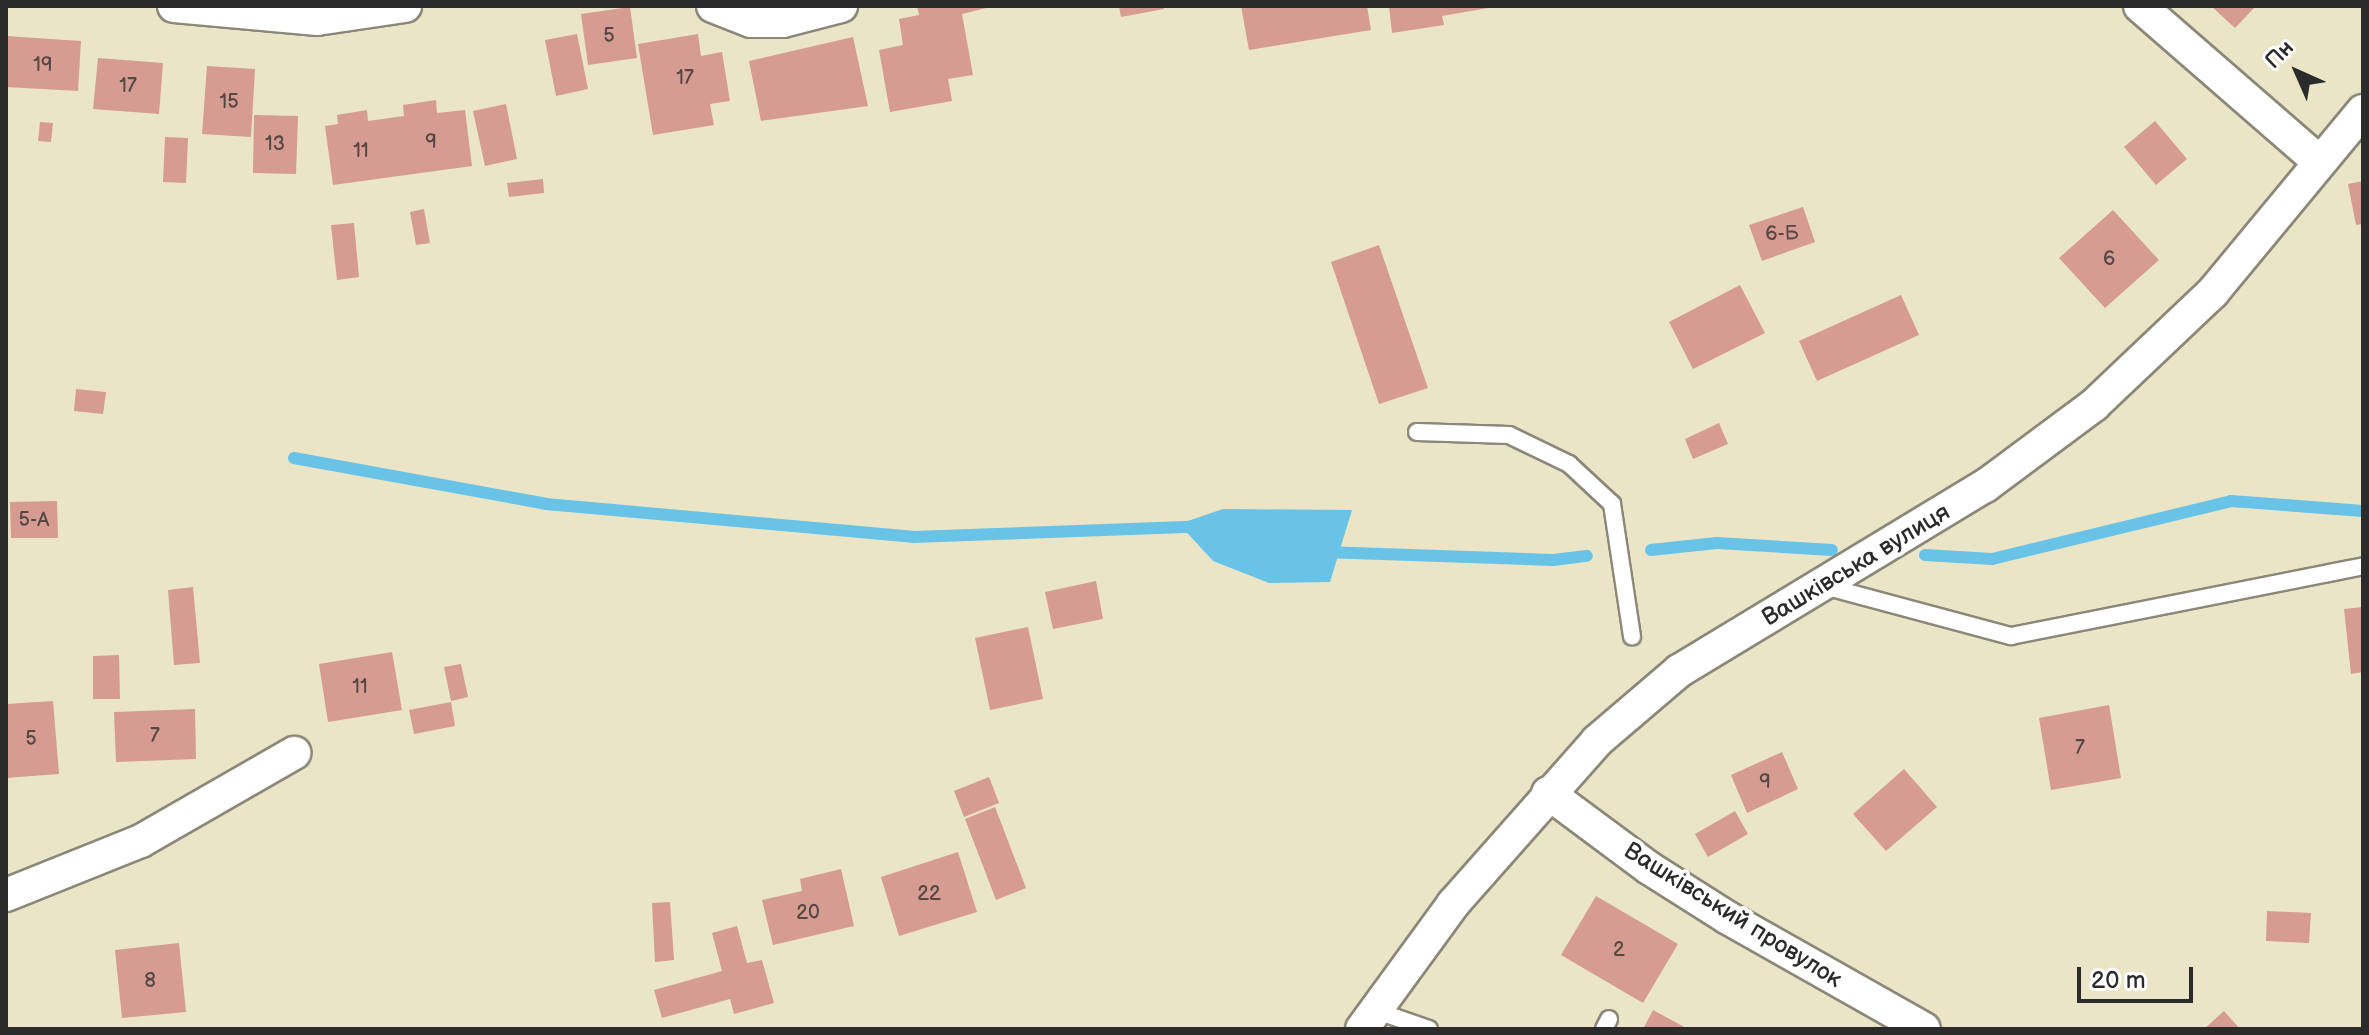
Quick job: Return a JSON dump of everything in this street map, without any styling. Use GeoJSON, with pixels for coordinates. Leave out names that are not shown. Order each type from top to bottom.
{"type":"FeatureCollection","features":[{"type":"Feature","properties":{"kind":"street"},"geometry":{"type":"LineString","coordinates":[[174,6],[317,19],[405,6]]}},
{"type":"Feature","properties":{"kind":"street"},"geometry":{"type":"LineString","coordinates":[[713,6],[751,21],[773,21],[841,6]]}},
{"type":"Feature","properties":{"kind":"street"},"geometry":{"type":"LineString","coordinates":[[2140,6],[2318,161]]}},
{"type":"Feature","properties":{"kind":"street","name":"Вашківська вулиця"},"geometry":{"type":"LineString","coordinates":[[1370,1020],[1453,904],[1597,741],[1679,671],[1985,486],[2094,405],[2213,292],[2318,161],[2363,111]]}},
{"type":"Feature","properties":{"kind":"street"},"geometry":{"type":"LineString","coordinates":[[6,895],[141,841],[294,753]]}},
{"type":"Feature","properties":{"kind":"street","name":"Вашківський провулок"},"geometry":{"type":"LineString","coordinates":[[1548,793],[1715,910],[1924,1029]]}},
{"type":"Feature","properties":{"kind":"lane"},"geometry":{"type":"LineString","coordinates":[[1417,432],[1509,435],[1569,464],[1612,504],[1632,637]]}},
{"type":"Feature","properties":{"kind":"lane"},"geometry":{"type":"LineString","coordinates":[[1824,586],[2011,636],[2363,566]]}},
{"type":"Feature","properties":{"kind":"lane"},"geometry":{"type":"LineString","coordinates":[[1370,1020],[1429,1029]]}},
{"type":"Feature","properties":{"kind":"water"},"geometry":{"type":"Polygon","coordinates":[[[1223,509],[1352,510],[1330,582],[1269,583],[1213,561],[1179,524],[1223,509]]]}},
{"type":"Feature","properties":{"kind":"building"},"geometry":{"type":"Polygon","coordinates":[[[917,6],[990,7],[962,14],[973,75],[948,79],[952,101],[890,112],[879,50],[903,45],[899,19],[919,15],[917,6]]]}},
{"type":"Feature","properties":{"kind":"building"},"geometry":{"type":"Polygon","coordinates":[[[1119,6],[1163,6],[1164,9],[1121,17],[1119,6]]]}},
{"type":"Feature","properties":{"kind":"building"},"geometry":{"type":"Polygon","coordinates":[[[1241,6],[1367,6],[1371,30],[1249,50],[1241,6]]]}},
{"type":"Feature","properties":{"kind":"building"},"geometry":{"type":"Polygon","coordinates":[[[1389,6],[1488,8],[1442,16],[1444,25],[1392,33],[1389,6]]]}},
{"type":"Feature","properties":{"kind":"building"},"geometry":{"type":"Polygon","coordinates":[[[2211,6],[2256,6],[2235,28],[2211,6]]]}},
{"type":"Feature","properties":{"kind":"building"},"geometry":{"type":"Polygon","coordinates":[[[630,7],[637,58],[588,65],[581,14],[630,7]]]}},
{"type":"Feature","properties":{"kind":"building"},"geometry":{"type":"Polygon","coordinates":[[[577,34],[588,89],[556,96],[545,40],[577,34]]]}},
{"type":"Feature","properties":{"kind":"building"},"geometry":{"type":"Polygon","coordinates":[[[698,34],[701,56],[722,52],[730,101],[710,104],[714,125],[653,135],[638,44],[698,34]]]}},
{"type":"Feature","properties":{"kind":"building"},"geometry":{"type":"Polygon","coordinates":[[[6,36],[81,41],[78,91],[6,87],[6,36]]]}},
{"type":"Feature","properties":{"kind":"building"},"geometry":{"type":"Polygon","coordinates":[[[853,37],[868,106],[761,121],[749,61],[853,37]]]}},
{"type":"Feature","properties":{"kind":"building"},"geometry":{"type":"Polygon","coordinates":[[[98,58],[163,63],[159,114],[93,109],[98,58]]]}},
{"type":"Feature","properties":{"kind":"building"},"geometry":{"type":"Polygon","coordinates":[[[207,66],[255,69],[251,137],[202,134],[207,66]]]}},
{"type":"Feature","properties":{"kind":"building"},"geometry":{"type":"Polygon","coordinates":[[[436,100],[437,113],[465,110],[472,166],[333,185],[325,126],[338,124],[337,115],[367,110],[368,121],[404,116],[403,105],[436,100]]]}},
{"type":"Feature","properties":{"kind":"building"},"geometry":{"type":"Polygon","coordinates":[[[506,104],[517,159],[485,166],[473,111],[506,104]]]}},
{"type":"Feature","properties":{"kind":"building"},"geometry":{"type":"Polygon","coordinates":[[[254,115],[298,116],[296,174],[253,173],[254,115]]]}},
{"type":"Feature","properties":{"kind":"building"},"geometry":{"type":"Polygon","coordinates":[[[2155,121],[2187,159],[2156,185],[2124,147],[2155,121]]]}},
{"type":"Feature","properties":{"kind":"building"},"geometry":{"type":"Polygon","coordinates":[[[40,122],[53,123],[51,142],[38,141],[40,122]]]}},
{"type":"Feature","properties":{"kind":"building"},"geometry":{"type":"Polygon","coordinates":[[[165,137],[188,138],[186,183],[163,182],[165,137]]]}},
{"type":"Feature","properties":{"kind":"building"},"geometry":{"type":"Polygon","coordinates":[[[543,179],[544,193],[509,197],[507,183],[543,179]]]}},
{"type":"Feature","properties":{"kind":"building"},"geometry":{"type":"Polygon","coordinates":[[[2363,181],[2363,224],[2356,225],[2348,184],[2363,181]]]}},
{"type":"Feature","properties":{"kind":"building"},"geometry":{"type":"Polygon","coordinates":[[[1803,207],[1815,242],[1762,261],[1749,225],[1803,207]]]}},
{"type":"Feature","properties":{"kind":"building"},"geometry":{"type":"Polygon","coordinates":[[[424,209],[430,243],[416,245],[410,212],[424,209]]]}},
{"type":"Feature","properties":{"kind":"building"},"geometry":{"type":"Polygon","coordinates":[[[2113,210],[2159,260],[2105,308],[2059,258],[2113,210]]]}},
{"type":"Feature","properties":{"kind":"building"},"geometry":{"type":"Polygon","coordinates":[[[354,223],[359,277],[337,280],[331,225],[354,223]]]}},
{"type":"Feature","properties":{"kind":"building"},"geometry":{"type":"Polygon","coordinates":[[[1379,245],[1428,388],[1379,404],[1331,262],[1379,245]]]}},
{"type":"Feature","properties":{"kind":"building"},"geometry":{"type":"Polygon","coordinates":[[[1740,285],[1765,333],[1693,369],[1669,322],[1740,285]]]}},
{"type":"Feature","properties":{"kind":"building"},"geometry":{"type":"Polygon","coordinates":[[[1901,295],[1919,335],[1817,381],[1799,341],[1901,295]]]}},
{"type":"Feature","properties":{"kind":"building"},"geometry":{"type":"Polygon","coordinates":[[[76,389],[106,392],[103,414],[74,411],[76,389]]]}},
{"type":"Feature","properties":{"kind":"building"},"geometry":{"type":"Polygon","coordinates":[[[1719,423],[1728,444],[1693,459],[1685,439],[1719,423]]]}},
{"type":"Feature","properties":{"kind":"building"},"geometry":{"type":"Polygon","coordinates":[[[57,501],[58,538],[11,538],[10,502],[57,501]]]}},
{"type":"Feature","properties":{"kind":"building"},"geometry":{"type":"Polygon","coordinates":[[[1096,581],[1103,619],[1053,629],[1045,592],[1096,581]]]}},
{"type":"Feature","properties":{"kind":"building"},"geometry":{"type":"Polygon","coordinates":[[[193,587],[200,663],[174,665],[168,590],[193,587]]]}},
{"type":"Feature","properties":{"kind":"building"},"geometry":{"type":"Polygon","coordinates":[[[2363,607],[2363,672],[2351,674],[2344,609],[2363,607]]]}},
{"type":"Feature","properties":{"kind":"building"},"geometry":{"type":"Polygon","coordinates":[[[1028,627],[1043,699],[990,710],[975,638],[1028,627]]]}},
{"type":"Feature","properties":{"kind":"building"},"geometry":{"type":"Polygon","coordinates":[[[392,652],[402,710],[328,722],[319,664],[392,652]]]}},
{"type":"Feature","properties":{"kind":"building"},"geometry":{"type":"Polygon","coordinates":[[[119,655],[120,699],[93,699],[93,656],[119,655]]]}},
{"type":"Feature","properties":{"kind":"building"},"geometry":{"type":"Polygon","coordinates":[[[461,664],[468,697],[451,701],[444,667],[461,664]]]}},
{"type":"Feature","properties":{"kind":"building"},"geometry":{"type":"Polygon","coordinates":[[[53,701],[59,774],[6,778],[6,704],[53,701]]]}},
{"type":"Feature","properties":{"kind":"building"},"geometry":{"type":"Polygon","coordinates":[[[451,702],[455,726],[414,734],[409,710],[451,702]]]}},
{"type":"Feature","properties":{"kind":"building"},"geometry":{"type":"Polygon","coordinates":[[[2109,705],[2121,778],[2051,790],[2039,718],[2109,705]]]}},
{"type":"Feature","properties":{"kind":"building"},"geometry":{"type":"Polygon","coordinates":[[[195,709],[196,759],[116,762],[114,712],[195,709]]]}},
{"type":"Feature","properties":{"kind":"building"},"geometry":{"type":"Polygon","coordinates":[[[1782,752],[1798,789],[1747,813],[1731,775],[1782,752]]]}},
{"type":"Feature","properties":{"kind":"building"},"geometry":{"type":"Polygon","coordinates":[[[1904,769],[1937,807],[1886,851],[1853,814],[1904,769]]]}},
{"type":"Feature","properties":{"kind":"building"},"geometry":{"type":"Polygon","coordinates":[[[989,777],[999,803],[964,817],[954,791],[989,777]]]}},
{"type":"Feature","properties":{"kind":"building"},"geometry":{"type":"Polygon","coordinates":[[[995,807],[1026,888],[996,900],[965,819],[995,807]]]}},
{"type":"Feature","properties":{"kind":"building"},"geometry":{"type":"Polygon","coordinates":[[[1735,811],[1748,834],[1708,857],[1695,834],[1735,811]]]}},
{"type":"Feature","properties":{"kind":"building"},"geometry":{"type":"Polygon","coordinates":[[[958,852],[977,912],[899,936],[881,877],[958,852]]]}},
{"type":"Feature","properties":{"kind":"building"},"geometry":{"type":"Polygon","coordinates":[[[841,869],[854,926],[773,945],[762,900],[802,891],[800,879],[841,869]]]}},
{"type":"Feature","properties":{"kind":"building"},"geometry":{"type":"Polygon","coordinates":[[[1596,896],[1678,944],[1643,1003],[1561,955],[1596,896]]]}},
{"type":"Feature","properties":{"kind":"building"},"geometry":{"type":"Polygon","coordinates":[[[670,902],[674,960],[655,962],[652,903],[670,902]]]}},
{"type":"Feature","properties":{"kind":"building"},"geometry":{"type":"Polygon","coordinates":[[[2267,911],[2311,913],[2309,943],[2266,941],[2267,911]]]}},
{"type":"Feature","properties":{"kind":"building"},"geometry":{"type":"Polygon","coordinates":[[[737,926],[747,963],[762,960],[774,1003],[734,1014],[730,999],[662,1018],[654,990],[722,971],[712,933],[737,926]]]}},
{"type":"Feature","properties":{"kind":"building"},"geometry":{"type":"Polygon","coordinates":[[[179,943],[186,1012],[122,1018],[115,950],[179,943]]]}},
{"type":"Feature","properties":{"kind":"building"},"geometry":{"type":"Polygon","coordinates":[[[1653,1010],[1688,1029],[1643,1029],[1653,1010]]]}},
{"type":"Feature","properties":{"kind":"building"},"geometry":{"type":"Polygon","coordinates":[[[2224,1011],[2240,1029],[2204,1029],[2224,1011]]]}},
{"type":"Feature","properties":{"kind":"waterway"},"geometry":{"type":"LineString","coordinates":[[294,458],[546,504],[913,537],[1192,527]]}},
{"type":"Feature","properties":{"kind":"waterway"},"geometry":{"type":"LineString","coordinates":[[1925,555],[1992,559],[2231,501],[2363,511]]}},
{"type":"Feature","properties":{"kind":"waterway"},"geometry":{"type":"LineString","coordinates":[[1651,550],[1717,543],[1832,550]]}},
{"type":"Feature","properties":{"kind":"waterway"},"geometry":{"type":"LineString","coordinates":[[1324,552],[1553,560],[1587,556]]}}]}
